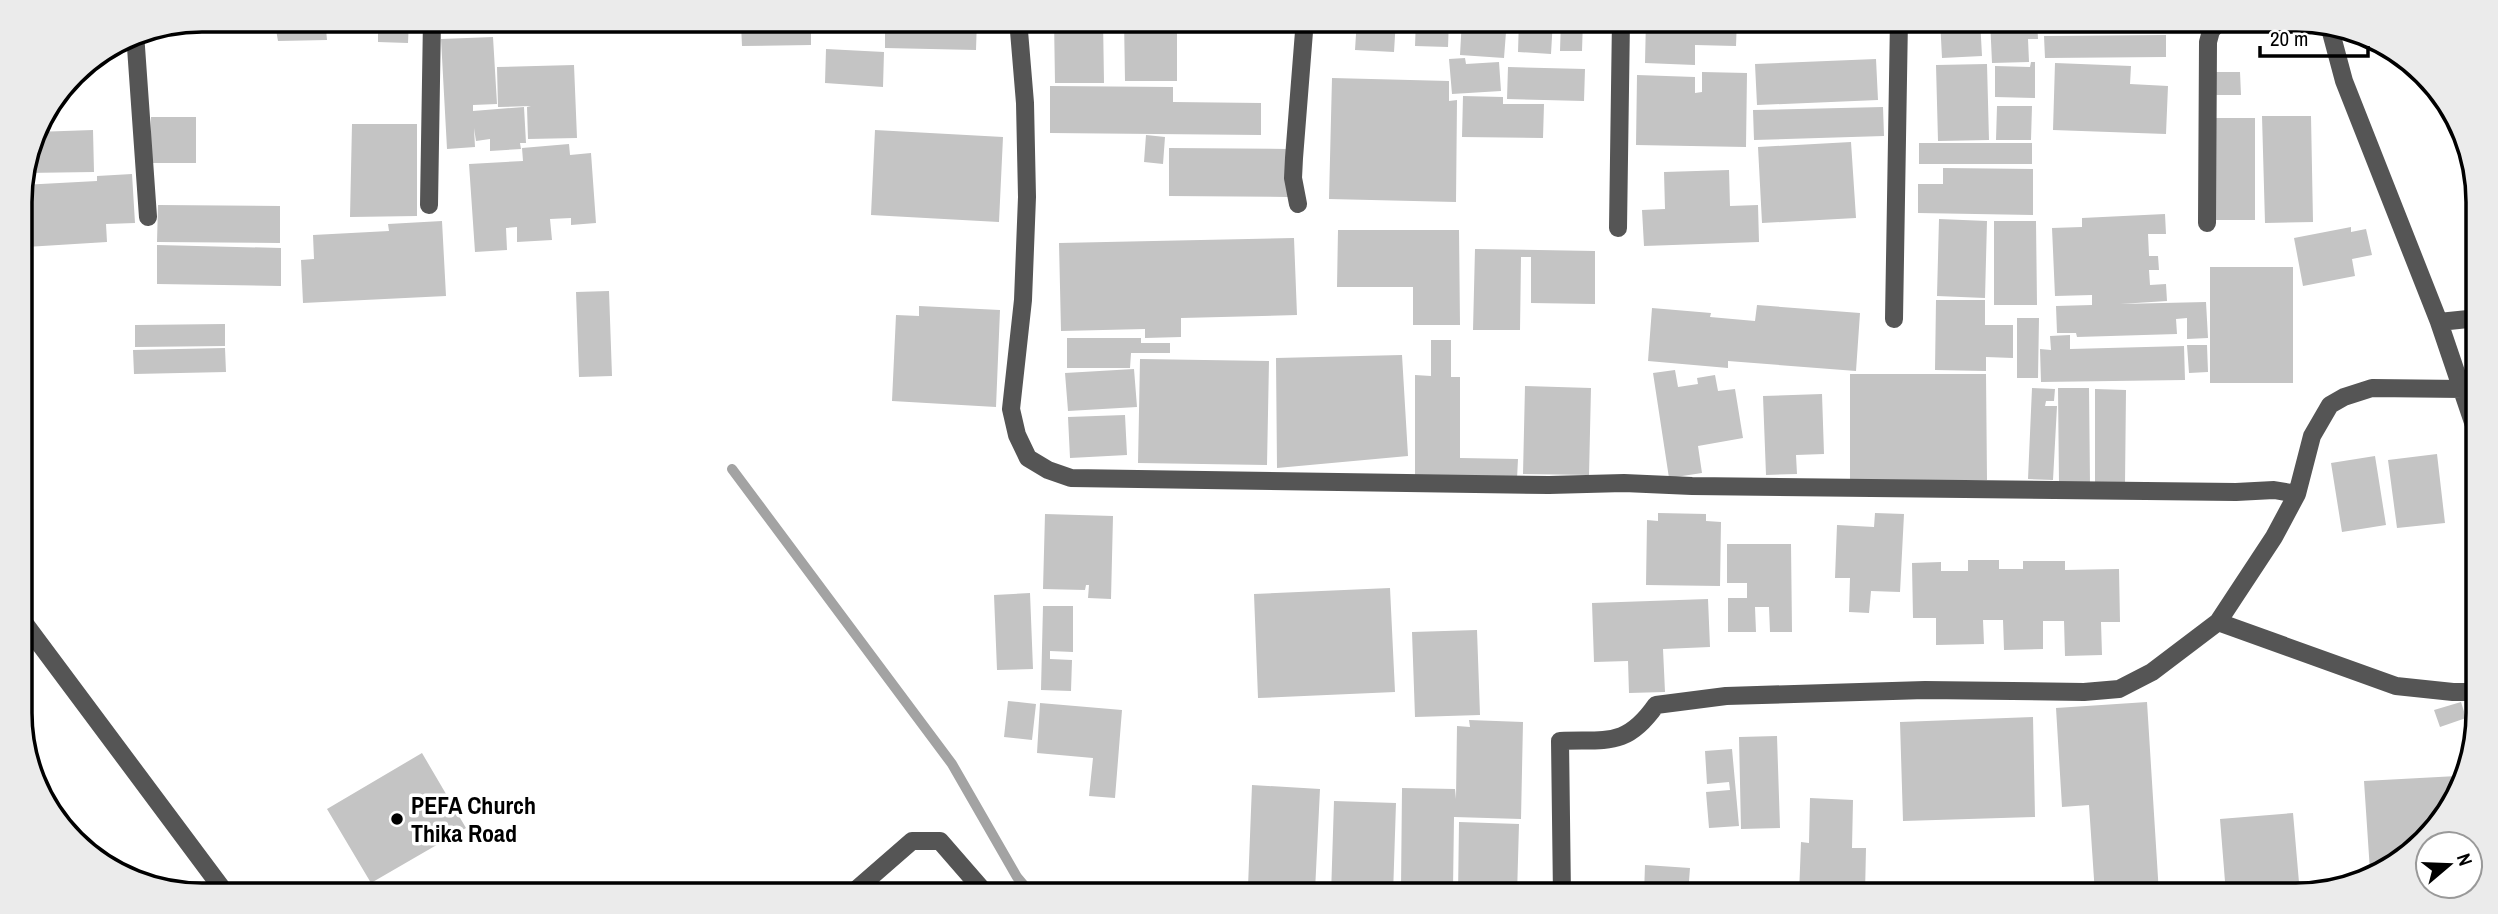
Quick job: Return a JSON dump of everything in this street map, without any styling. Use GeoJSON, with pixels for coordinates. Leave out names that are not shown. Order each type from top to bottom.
{"type":"FeatureCollection","features":[{"type":"Feature","properties":{"kind":"street"},"geometry":{"type":"LineString","coordinates":[[429,205],[432,32]]}},
{"type":"Feature","properties":{"kind":"street"},"geometry":{"type":"LineString","coordinates":[[1019,32],[1025,103],[1027,197],[1023,300],[1011,409],[1017,435],[1028,458],[1048,470],[1071,478],[2236,492],[2274,490],[2297,494]]}},
{"type":"Feature","properties":{"kind":"street"},"geometry":{"type":"LineString","coordinates":[[1298,204],[1293,178],[1304,32]]}},
{"type":"Feature","properties":{"kind":"street"},"geometry":{"type":"LineString","coordinates":[[1618,228],[1621,32]]}},
{"type":"Feature","properties":{"kind":"street"},"geometry":{"type":"LineString","coordinates":[[1894,319],[1899,32]]}},
{"type":"Feature","properties":{"kind":"street"},"geometry":{"type":"LineString","coordinates":[[2207,223],[2208,42],[2211,32]]}},
{"type":"Feature","properties":{"kind":"street"},"geometry":{"type":"LineString","coordinates":[[2332,36],[2344,80],[2439,322],[2466,399]]}},
{"type":"Feature","properties":{"kind":"street"},"geometry":{"type":"LineString","coordinates":[[136,45],[148,217]]}},
{"type":"Feature","properties":{"kind":"street"},"geometry":{"type":"LineString","coordinates":[[2439,322],[2466,319]]}},
{"type":"Feature","properties":{"kind":"street"},"geometry":{"type":"LineString","coordinates":[[1562,882],[1560,741],[1623,738],[1644,723],[1656,705],[1726,696],[1926,690],[2084,692],[2119,688],[2152,672],[2218,622],[2274,537],[2297,494],[2312,436],[2330,405],[2344,397],[2372,388],[2463,389]]}},
{"type":"Feature","properties":{"kind":"street"},"geometry":{"type":"LineString","coordinates":[[2218,622],[2396,686],[2466,692]]}},
{"type":"Feature","properties":{"kind":"street"},"geometry":{"type":"LineString","coordinates":[[32,633],[218,883]]}},
{"type":"Feature","properties":{"kind":"street"},"geometry":{"type":"LineString","coordinates":[[864,883],[912,841],[940,841],[976,883]]}},
{"type":"Feature","properties":{"kind":"building"},"geometry":{"type":"Polygon","coordinates":[[[276,32],[326,32],[327,40],[278,41],[276,32]]]}},
{"type":"Feature","properties":{"kind":"building"},"geometry":{"type":"Polygon","coordinates":[[[378,32],[408,32],[408,43],[378,42],[378,32]]]}},
{"type":"Feature","properties":{"kind":"building"},"geometry":{"type":"Polygon","coordinates":[[[741,32],[811,32],[811,45],[742,46],[741,32]]]}},
{"type":"Feature","properties":{"kind":"building"},"geometry":{"type":"Polygon","coordinates":[[[885,32],[977,32],[976,50],[885,48],[885,32]]]}},
{"type":"Feature","properties":{"kind":"building"},"geometry":{"type":"Polygon","coordinates":[[[1054,32],[1103,32],[1104,83],[1055,83],[1054,32]]]}},
{"type":"Feature","properties":{"kind":"building"},"geometry":{"type":"Polygon","coordinates":[[[1124,32],[1177,32],[1177,81],[1125,81],[1124,32]]]}},
{"type":"Feature","properties":{"kind":"building"},"geometry":{"type":"Polygon","coordinates":[[[1356,32],[1395,32],[1394,52],[1355,50],[1356,32]]]}},
{"type":"Feature","properties":{"kind":"building"},"geometry":{"type":"Polygon","coordinates":[[[1416,32],[1449,32],[1448,47],[1415,46],[1416,32]]]}},
{"type":"Feature","properties":{"kind":"building"},"geometry":{"type":"Polygon","coordinates":[[[1461,32],[1506,32],[1504,58],[1460,55],[1461,32]]]}},
{"type":"Feature","properties":{"kind":"building"},"geometry":{"type":"Polygon","coordinates":[[[1519,32],[1552,32],[1551,54],[1518,52],[1519,32]]]}},
{"type":"Feature","properties":{"kind":"building"},"geometry":{"type":"Polygon","coordinates":[[[1561,32],[1583,32],[1582,51],[1560,51],[1561,32]]]}},
{"type":"Feature","properties":{"kind":"building"},"geometry":{"type":"Polygon","coordinates":[[[1646,32],[1737,32],[1736,46],[1695,45],[1695,65],[1645,63],[1646,32]]]}},
{"type":"Feature","properties":{"kind":"building"},"geometry":{"type":"Polygon","coordinates":[[[1941,32],[1981,32],[1982,56],[1942,58],[1941,32]]]}},
{"type":"Feature","properties":{"kind":"building"},"geometry":{"type":"Polygon","coordinates":[[[1991,32],[2038,32],[2038,39],[2028,39],[2029,62],[1992,63],[1991,32]]]}},
{"type":"Feature","properties":{"kind":"building"},"geometry":{"type":"Polygon","coordinates":[[[2166,35],[2166,57],[2045,58],[2044,36],[2166,35]]]}},
{"type":"Feature","properties":{"kind":"building"},"geometry":{"type":"Polygon","coordinates":[[[493,37],[497,104],[473,105],[473,111],[524,107],[526,143],[520,143],[521,149],[490,151],[490,139],[476,141],[474,128],[475,147],[447,149],[441,39],[493,37]]]}},
{"type":"Feature","properties":{"kind":"building"},"geometry":{"type":"Polygon","coordinates":[[[826,49],[884,52],[883,87],[825,83],[826,49]]]}},
{"type":"Feature","properties":{"kind":"building"},"geometry":{"type":"Polygon","coordinates":[[[1465,58],[1466,64],[1499,62],[1501,91],[1452,94],[1449,59],[1465,58]]]}},
{"type":"Feature","properties":{"kind":"building"},"geometry":{"type":"Polygon","coordinates":[[[1876,59],[1878,100],[1757,105],[1755,64],[1876,59]]]}},
{"type":"Feature","properties":{"kind":"building"},"geometry":{"type":"Polygon","coordinates":[[[2031,62],[2035,62],[2035,98],[1995,97],[1995,66],[2030,67],[2031,62]]]}},
{"type":"Feature","properties":{"kind":"building"},"geometry":{"type":"Polygon","coordinates":[[[2055,63],[2131,66],[2130,84],[2168,86],[2166,134],[2053,130],[2055,63]]]}},
{"type":"Feature","properties":{"kind":"building"},"geometry":{"type":"Polygon","coordinates":[[[1987,64],[1989,140],[1938,141],[1936,65],[1987,64]]]}},
{"type":"Feature","properties":{"kind":"building"},"geometry":{"type":"Polygon","coordinates":[[[574,65],[577,138],[528,139],[527,107],[531,106],[498,107],[497,67],[574,65]]]}},
{"type":"Feature","properties":{"kind":"building"},"geometry":{"type":"Polygon","coordinates":[[[1508,67],[1585,69],[1584,101],[1507,99],[1508,67]]]}},
{"type":"Feature","properties":{"kind":"building"},"geometry":{"type":"Polygon","coordinates":[[[1702,72],[1747,73],[1746,147],[1636,145],[1637,75],[1695,77],[1695,93],[1702,92],[1702,72]]]}},
{"type":"Feature","properties":{"kind":"building"},"geometry":{"type":"Polygon","coordinates":[[[2215,72],[2240,72],[2241,95],[2215,95],[2215,72]]]}},
{"type":"Feature","properties":{"kind":"building"},"geometry":{"type":"Polygon","coordinates":[[[1332,78],[1449,81],[1449,101],[1457,100],[1456,202],[1329,199],[1332,78]]]}},
{"type":"Feature","properties":{"kind":"building"},"geometry":{"type":"Polygon","coordinates":[[[1050,86],[1173,87],[1173,102],[1261,103],[1261,135],[1050,133],[1050,86]]]}},
{"type":"Feature","properties":{"kind":"building"},"geometry":{"type":"Polygon","coordinates":[[[1463,96],[1503,97],[1503,104],[1544,104],[1543,138],[1462,137],[1463,96]]]}},
{"type":"Feature","properties":{"kind":"building"},"geometry":{"type":"Polygon","coordinates":[[[1997,106],[2032,106],[2031,140],[1996,140],[1997,106]]]}},
{"type":"Feature","properties":{"kind":"building"},"geometry":{"type":"Polygon","coordinates":[[[1883,107],[1884,136],[1754,140],[1753,110],[1883,107]]]}},
{"type":"Feature","properties":{"kind":"building"},"geometry":{"type":"Polygon","coordinates":[[[2262,116],[2311,116],[2313,222],[2265,223],[2262,116]]]}},
{"type":"Feature","properties":{"kind":"building"},"geometry":{"type":"Polygon","coordinates":[[[151,117],[196,117],[196,163],[150,163],[151,117]]]}},
{"type":"Feature","properties":{"kind":"building"},"geometry":{"type":"Polygon","coordinates":[[[2212,118],[2255,118],[2255,220],[2212,220],[2212,118]]]}},
{"type":"Feature","properties":{"kind":"building"},"geometry":{"type":"Polygon","coordinates":[[[352,124],[417,124],[417,216],[350,217],[352,124]]]}},
{"type":"Feature","properties":{"kind":"building"},"geometry":{"type":"Polygon","coordinates":[[[93,130],[94,172],[34,173],[46,132],[93,130]]]}},
{"type":"Feature","properties":{"kind":"building"},"geometry":{"type":"Polygon","coordinates":[[[875,130],[1003,137],[999,222],[871,215],[875,130]]]}},
{"type":"Feature","properties":{"kind":"building"},"geometry":{"type":"Polygon","coordinates":[[[1146,135],[1165,137],[1163,164],[1144,162],[1146,135]]]}},
{"type":"Feature","properties":{"kind":"building"},"geometry":{"type":"Polygon","coordinates":[[[1851,142],[1856,218],[1762,223],[1758,147],[1851,142]]]}},
{"type":"Feature","properties":{"kind":"building"},"geometry":{"type":"Polygon","coordinates":[[[1919,143],[2032,143],[2032,164],[1919,164],[1919,143]]]}},
{"type":"Feature","properties":{"kind":"building"},"geometry":{"type":"Polygon","coordinates":[[[569,144],[570,155],[591,153],[596,223],[571,225],[571,218],[550,219],[552,240],[517,242],[517,227],[506,228],[507,250],[475,252],[469,164],[523,161],[522,148],[569,144]]]}},
{"type":"Feature","properties":{"kind":"building"},"geometry":{"type":"Polygon","coordinates":[[[1169,148],[1288,149],[1288,197],[1169,196],[1169,148]]]}},
{"type":"Feature","properties":{"kind":"building"},"geometry":{"type":"Polygon","coordinates":[[[1943,168],[2033,169],[2033,215],[1918,213],[1918,184],[1943,184],[1943,168]]]}},
{"type":"Feature","properties":{"kind":"building"},"geometry":{"type":"Polygon","coordinates":[[[1729,170],[1730,206],[1758,205],[1759,242],[1644,246],[1642,210],[1665,209],[1664,172],[1729,170]]]}},
{"type":"Feature","properties":{"kind":"building"},"geometry":{"type":"Polygon","coordinates":[[[132,174],[135,223],[106,224],[107,242],[32,247],[33,184],[97,181],[97,176],[132,174]]]}},
{"type":"Feature","properties":{"kind":"building"},"geometry":{"type":"Polygon","coordinates":[[[158,205],[280,206],[280,243],[157,242],[158,205]]]}},
{"type":"Feature","properties":{"kind":"building"},"geometry":{"type":"Polygon","coordinates":[[[2165,214],[2166,234],[2148,234],[2149,256],[2158,256],[2159,270],[2149,270],[2150,285],[2166,284],[2167,301],[2120,304],[2206,302],[2208,338],[2187,339],[2187,318],[2176,319],[2177,334],[2077,337],[2076,333],[2057,333],[2056,306],[2092,305],[2092,295],[2055,296],[2052,228],[2082,227],[2082,218],[2165,214]]]}},
{"type":"Feature","properties":{"kind":"building"},"geometry":{"type":"Polygon","coordinates":[[[1939,219],[1987,221],[1985,298],[1937,296],[1939,219]]]}},
{"type":"Feature","properties":{"kind":"building"},"geometry":{"type":"Polygon","coordinates":[[[442,221],[446,296],[303,303],[301,260],[314,259],[313,235],[389,231],[388,224],[442,221]]]}},
{"type":"Feature","properties":{"kind":"building"},"geometry":{"type":"Polygon","coordinates":[[[1994,221],[2036,221],[2037,305],[1994,305],[1994,221]]]}},
{"type":"Feature","properties":{"kind":"building"},"geometry":{"type":"Polygon","coordinates":[[[2351,227],[2351,232],[2366,229],[2372,255],[2352,259],[2355,276],[2303,286],[2294,238],[2351,227]]]}},
{"type":"Feature","properties":{"kind":"building"},"geometry":{"type":"Polygon","coordinates":[[[1338,230],[1459,230],[1460,325],[1413,325],[1413,287],[1337,287],[1338,230]]]}},
{"type":"Feature","properties":{"kind":"building"},"geometry":{"type":"Polygon","coordinates":[[[1294,238],[1297,315],[1181,318],[1181,337],[1145,338],[1145,329],[1061,331],[1059,243],[1294,238]]]}},
{"type":"Feature","properties":{"kind":"building"},"geometry":{"type":"Polygon","coordinates":[[[157,245],[281,248],[281,286],[157,284],[157,245]]]}},
{"type":"Feature","properties":{"kind":"building"},"geometry":{"type":"Polygon","coordinates":[[[1475,249],[1595,251],[1595,304],[1531,303],[1531,257],[1521,257],[1520,330],[1473,330],[1475,249]]]}},
{"type":"Feature","properties":{"kind":"building"},"geometry":{"type":"Polygon","coordinates":[[[2210,267],[2293,267],[2293,383],[2210,383],[2210,267]]]}},
{"type":"Feature","properties":{"kind":"building"},"geometry":{"type":"Polygon","coordinates":[[[609,291],[612,376],[579,377],[576,292],[609,291]]]}},
{"type":"Feature","properties":{"kind":"building"},"geometry":{"type":"Polygon","coordinates":[[[1936,300],[1985,300],[1985,325],[2013,325],[2013,358],[1986,357],[1986,371],[1935,370],[1936,300]]]}},
{"type":"Feature","properties":{"kind":"building"},"geometry":{"type":"Polygon","coordinates":[[[1757,305],[1860,313],[1856,371],[1728,361],[1728,368],[1648,361],[1652,308],[1711,313],[1710,317],[1755,321],[1757,305]]]}},
{"type":"Feature","properties":{"kind":"building"},"geometry":{"type":"Polygon","coordinates":[[[919,306],[1000,310],[996,407],[892,401],[896,315],[919,316],[919,306]]]}},
{"type":"Feature","properties":{"kind":"building"},"geometry":{"type":"Polygon","coordinates":[[[2017,318],[2039,318],[2038,378],[2017,378],[2017,318]]]}},
{"type":"Feature","properties":{"kind":"building"},"geometry":{"type":"Polygon","coordinates":[[[225,324],[225,346],[135,347],[135,325],[225,324]]]}},
{"type":"Feature","properties":{"kind":"building"},"geometry":{"type":"Polygon","coordinates":[[[2070,335],[2070,349],[2184,346],[2185,380],[2041,382],[2040,349],[2051,350],[2050,336],[2070,335]]]}},
{"type":"Feature","properties":{"kind":"building"},"geometry":{"type":"Polygon","coordinates":[[[1067,338],[1141,338],[1141,343],[1170,343],[1170,353],[1131,353],[1130,368],[1067,368],[1067,338]]]}},
{"type":"Feature","properties":{"kind":"building"},"geometry":{"type":"Polygon","coordinates":[[[1431,340],[1451,340],[1451,377],[1460,377],[1460,458],[1518,459],[1517,479],[1415,479],[1415,375],[1431,376],[1431,340]]]}},
{"type":"Feature","properties":{"kind":"building"},"geometry":{"type":"Polygon","coordinates":[[[2187,345],[2207,345],[2208,372],[2189,373],[2187,345]]]}},
{"type":"Feature","properties":{"kind":"building"},"geometry":{"type":"Polygon","coordinates":[[[225,348],[226,372],[134,374],[133,350],[225,348]]]}},
{"type":"Feature","properties":{"kind":"building"},"geometry":{"type":"Polygon","coordinates":[[[1402,355],[1408,456],[1277,468],[1276,358],[1402,355]]]}},
{"type":"Feature","properties":{"kind":"building"},"geometry":{"type":"Polygon","coordinates":[[[1140,359],[1269,361],[1267,465],[1138,463],[1140,359]]]}},
{"type":"Feature","properties":{"kind":"building"},"geometry":{"type":"Polygon","coordinates":[[[1134,369],[1137,407],[1068,411],[1065,373],[1134,369]]]}},
{"type":"Feature","properties":{"kind":"building"},"geometry":{"type":"Polygon","coordinates":[[[1675,370],[1678,387],[1698,384],[1697,378],[1715,375],[1718,391],[1735,389],[1743,438],[1698,446],[1702,473],[1669,478],[1653,373],[1675,370]]]}},
{"type":"Feature","properties":{"kind":"building"},"geometry":{"type":"Polygon","coordinates":[[[1850,374],[1986,374],[1987,480],[1850,481],[1850,374]]]}},
{"type":"Feature","properties":{"kind":"building"},"geometry":{"type":"Polygon","coordinates":[[[1525,386],[1591,388],[1589,475],[1523,474],[1525,386]]]}},
{"type":"Feature","properties":{"kind":"building"},"geometry":{"type":"Polygon","coordinates":[[[2032,388],[2055,389],[2054,401],[2046,401],[2045,406],[2057,406],[2053,480],[2028,479],[2032,388]]]}},
{"type":"Feature","properties":{"kind":"building"},"geometry":{"type":"Polygon","coordinates":[[[2058,388],[2089,388],[2090,484],[2059,484],[2058,388]]]}},
{"type":"Feature","properties":{"kind":"building"},"geometry":{"type":"Polygon","coordinates":[[[2095,389],[2126,390],[2125,484],[2095,484],[2095,389]]]}},
{"type":"Feature","properties":{"kind":"building"},"geometry":{"type":"Polygon","coordinates":[[[1822,394],[1824,454],[1796,455],[1797,474],[1766,475],[1763,396],[1822,394]]]}},
{"type":"Feature","properties":{"kind":"building"},"geometry":{"type":"Polygon","coordinates":[[[1125,415],[1127,455],[1070,458],[1068,417],[1125,415]]]}},
{"type":"Feature","properties":{"kind":"building"},"geometry":{"type":"Polygon","coordinates":[[[2437,454],[2445,523],[2397,528],[2388,460],[2437,454]]]}},
{"type":"Feature","properties":{"kind":"building"},"geometry":{"type":"Polygon","coordinates":[[[2375,456],[2386,525],[2342,532],[2331,463],[2375,456]]]}},
{"type":"Feature","properties":{"kind":"building"},"geometry":{"type":"Polygon","coordinates":[[[1658,513],[1706,514],[1706,521],[1721,522],[1720,586],[1646,585],[1647,520],[1658,521],[1658,513]]]}},
{"type":"Feature","properties":{"kind":"building"},"geometry":{"type":"Polygon","coordinates":[[[1875,513],[1904,514],[1900,592],[1871,591],[1869,613],[1849,612],[1850,578],[1835,578],[1837,525],[1874,527],[1875,513]]]}},
{"type":"Feature","properties":{"kind":"building"},"geometry":{"type":"Polygon","coordinates":[[[1045,514],[1113,516],[1111,599],[1088,598],[1089,585],[1086,585],[1085,590],[1043,589],[1045,514]]]}},
{"type":"Feature","properties":{"kind":"building"},"geometry":{"type":"Polygon","coordinates":[[[1727,544],[1791,544],[1792,632],[1770,632],[1769,607],[1755,607],[1756,632],[1728,632],[1728,598],[1747,598],[1747,583],[1727,583],[1727,544]]]}},
{"type":"Feature","properties":{"kind":"building"},"geometry":{"type":"Polygon","coordinates":[[[1968,560],[1999,560],[1999,569],[2023,569],[2023,561],[2065,561],[2065,570],[2119,569],[2120,622],[2101,622],[2102,655],[2065,656],[2064,621],[2043,621],[2043,649],[2004,650],[2003,620],[1983,620],[1984,644],[1936,645],[1936,618],[1913,618],[1912,563],[1941,562],[1941,571],[1968,571],[1968,560]]]}},
{"type":"Feature","properties":{"kind":"building"},"geometry":{"type":"Polygon","coordinates":[[[1390,588],[1395,692],[1258,698],[1254,594],[1390,588]]]}},
{"type":"Feature","properties":{"kind":"building"},"geometry":{"type":"Polygon","coordinates":[[[1030,593],[1033,669],[997,670],[994,595],[1030,593]]]}},
{"type":"Feature","properties":{"kind":"building"},"geometry":{"type":"Polygon","coordinates":[[[1708,599],[1710,647],[1663,649],[1665,692],[1629,693],[1628,661],[1594,662],[1592,603],[1708,599]]]}},
{"type":"Feature","properties":{"kind":"building"},"geometry":{"type":"Polygon","coordinates":[[[1043,606],[1073,606],[1073,652],[1050,651],[1050,659],[1072,660],[1071,691],[1041,690],[1043,606]]]}},
{"type":"Feature","properties":{"kind":"building"},"geometry":{"type":"Polygon","coordinates":[[[1477,630],[1480,715],[1415,717],[1412,632],[1477,630]]]}},
{"type":"Feature","properties":{"kind":"building"},"geometry":{"type":"Polygon","coordinates":[[[1008,701],[1036,704],[1032,740],[1004,737],[1008,701]]]}},
{"type":"Feature","properties":{"kind":"building"},"geometry":{"type":"Polygon","coordinates":[[[2147,702],[2158,882],[2094,882],[2089,805],[2062,807],[2056,708],[2147,702]]]}},
{"type":"Feature","properties":{"kind":"building"},"geometry":{"type":"Polygon","coordinates":[[[2461,702],[2466,718],[2440,727],[2434,710],[2461,702]]]}},
{"type":"Feature","properties":{"kind":"building"},"geometry":{"type":"Polygon","coordinates":[[[1040,703],[1122,710],[1115,798],[1089,796],[1093,758],[1037,753],[1040,703]]]}},
{"type":"Feature","properties":{"kind":"building"},"geometry":{"type":"Polygon","coordinates":[[[2033,717],[2035,817],[1903,821],[1900,722],[2033,717]]]}},
{"type":"Feature","properties":{"kind":"building"},"geometry":{"type":"Polygon","coordinates":[[[1469,720],[1523,722],[1521,819],[1454,817],[1453,882],[1401,882],[1402,788],[1455,789],[1456,799],[1457,726],[1470,727],[1469,720]]]}},
{"type":"Feature","properties":{"kind":"building"},"geometry":{"type":"Polygon","coordinates":[[[1777,736],[1780,828],[1741,829],[1739,737],[1777,736]]]}},
{"type":"Feature","properties":{"kind":"building"},"geometry":{"type":"Polygon","coordinates":[[[1732,749],[1739,826],[1709,828],[1706,792],[1730,790],[1729,782],[1707,784],[1705,751],[1732,749]]]}},
{"type":"Feature","properties":{"kind":"building","name":"PEFA Church Thika Road"},"geometry":{"type":"Polygon","coordinates":[[[422,753],[466,828],[371,883],[327,809],[422,753]]]}},
{"type":"Feature","properties":{"kind":"building"},"geometry":{"type":"Polygon","coordinates":[[[2453,776],[2438,807],[2424,825],[2419,830],[2414,830],[2414,835],[2391,854],[2370,866],[2364,781],[2453,776]]]}},
{"type":"Feature","properties":{"kind":"building"},"geometry":{"type":"Polygon","coordinates":[[[1252,785],[1320,789],[1315,882],[1248,883],[1252,785]]]}},
{"type":"Feature","properties":{"kind":"building"},"geometry":{"type":"Polygon","coordinates":[[[1810,798],[1853,800],[1852,848],[1866,848],[1865,882],[1799,882],[1801,842],[1809,843],[1810,798]]]}},
{"type":"Feature","properties":{"kind":"building"},"geometry":{"type":"Polygon","coordinates":[[[1334,801],[1396,803],[1393,882],[1331,882],[1334,801]]]}},
{"type":"Feature","properties":{"kind":"building"},"geometry":{"type":"Polygon","coordinates":[[[2293,813],[2299,882],[2225,882],[2220,819],[2293,813]]]}},
{"type":"Feature","properties":{"kind":"building"},"geometry":{"type":"Polygon","coordinates":[[[1459,822],[1519,824],[1517,882],[1458,882],[1459,822]]]}},
{"type":"Feature","properties":{"kind":"building"},"geometry":{"type":"Polygon","coordinates":[[[1645,865],[1690,868],[1689,882],[1644,882],[1645,865]]]}},
{"type":"Feature","properties":{"kind":"waterway"},"geometry":{"type":"LineString","coordinates":[[732,469],[952,764],[1022,883]]}},
{"type":"Feature","properties":{"kind":"place","name":"PEFA Church Thika Road"},"geometry":{"type":"Point","coordinates":[397,819]}}]}
